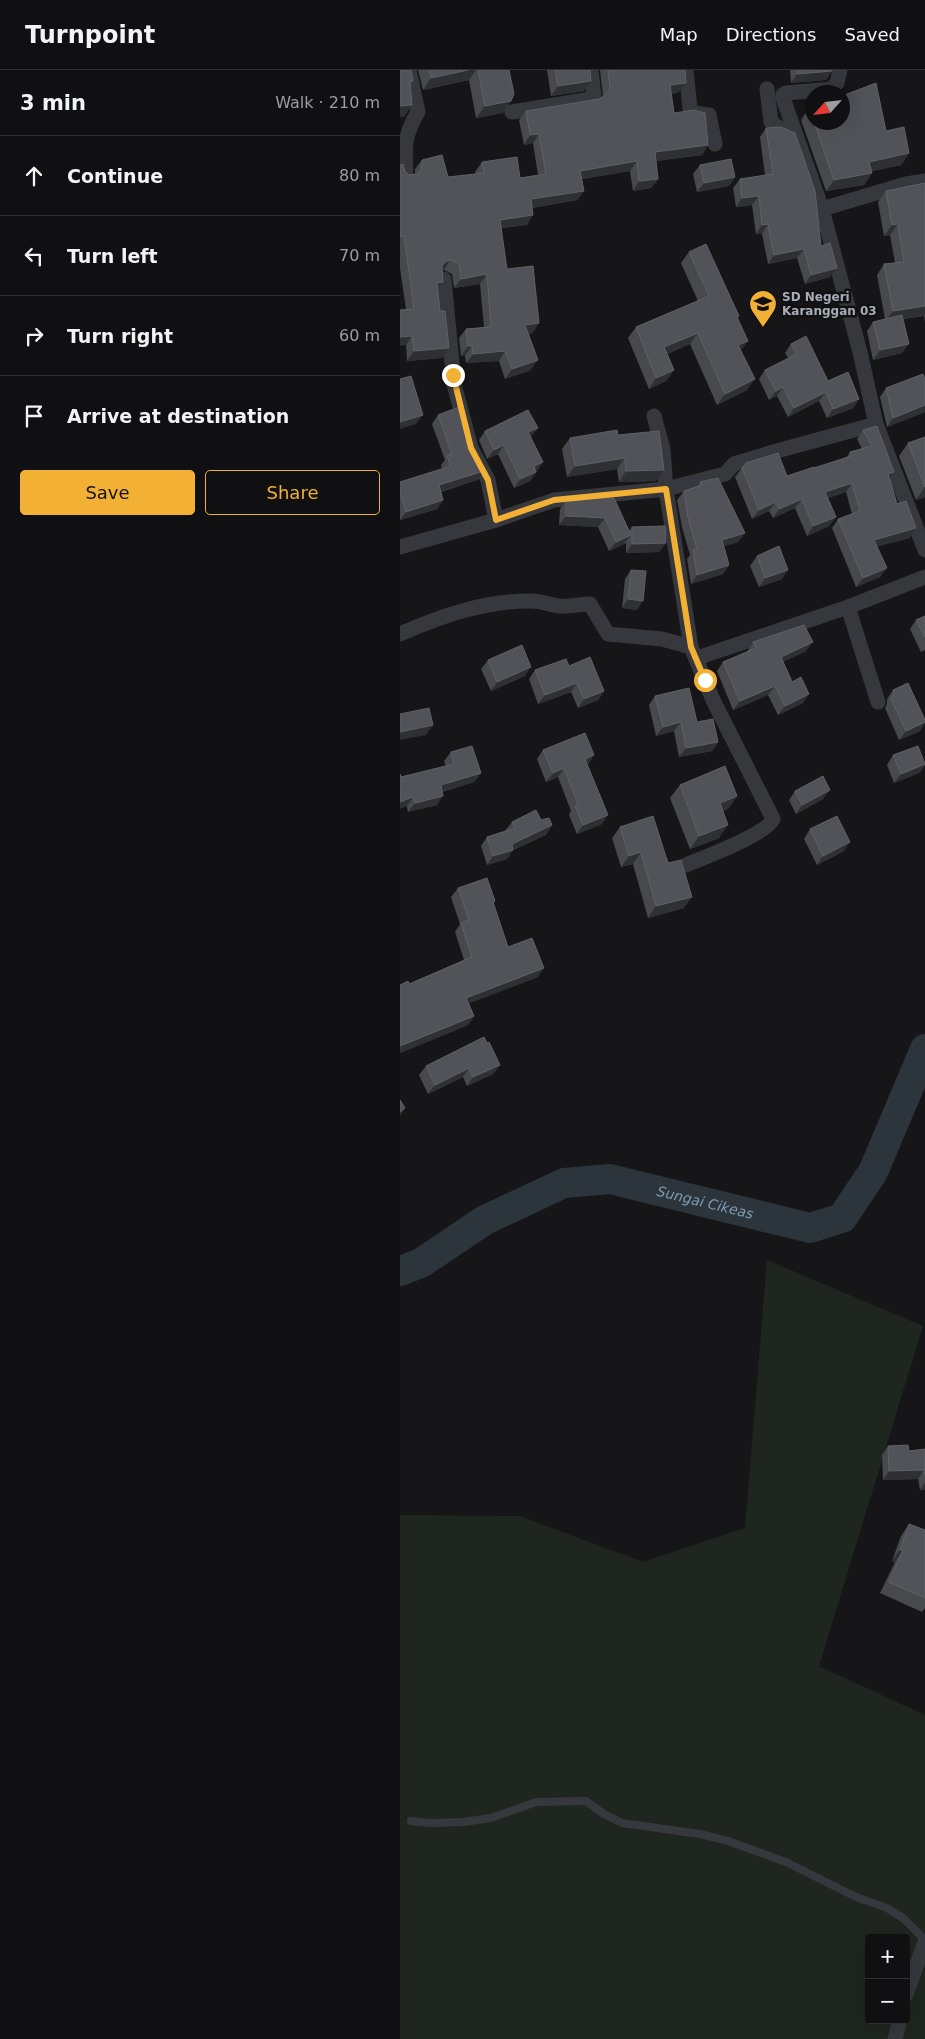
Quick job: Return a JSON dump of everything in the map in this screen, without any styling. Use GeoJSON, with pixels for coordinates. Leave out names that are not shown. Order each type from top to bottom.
{"type":"FeatureCollection","features":[{"type":"Feature","properties":{"kind":"street"},"geometry":{"type":"LineString","coordinates":[[406,176],[405,140],[410,125],[418,112],[409,70]]}},
{"type":"Feature","properties":{"kind":"street"},"geometry":{"type":"LineString","coordinates":[[512,112],[591,99],[594,96],[591,70]]}},
{"type":"Feature","properties":{"kind":"street"},"geometry":{"type":"LineString","coordinates":[[686,70],[690,108],[693,113],[709,115],[715,144]]}},
{"type":"Feature","properties":{"kind":"street"},"geometry":{"type":"LineString","coordinates":[[840,70],[837,83],[831,89],[783,94],[822,209],[860,352],[876,424],[925,550]]}},
{"type":"Feature","properties":{"kind":"street"},"geometry":{"type":"LineString","coordinates":[[767,89],[771,122],[779,128],[796,135]]}},
{"type":"Feature","properties":{"kind":"street"},"geometry":{"type":"LineString","coordinates":[[822,209],[906,184],[925,181]]}},
{"type":"Feature","properties":{"kind":"street"},"geometry":{"type":"LineString","coordinates":[[444,279],[454,384],[471,448],[488,480],[496,520]]}},
{"type":"Feature","properties":{"kind":"street"},"geometry":{"type":"LineString","coordinates":[[654,416],[663,449],[666,489],[694,653],[713,700],[773,819],[769,825],[742,841],[686,865]]}},
{"type":"Feature","properties":{"kind":"street"},"geometry":{"type":"LineString","coordinates":[[400,547],[496,520],[554,500],[666,489],[725,474],[734,464],[876,424]]}},
{"type":"Feature","properties":{"kind":"street"},"geometry":{"type":"LineString","coordinates":[[400,634],[453,614],[498,603],[531,600],[559,606],[590,604],[608,634],[662,640],[694,653],[848,607],[925,577]]}},
{"type":"Feature","properties":{"kind":"street"},"geometry":{"type":"LineString","coordinates":[[848,607],[878,702]]}},
{"type":"Feature","properties":{"kind":"street"},"geometry":{"type":"LineString","coordinates":[[910,1984],[925,1941]]}},
{"type":"Feature","properties":{"kind":"street"},"geometry":{"type":"LineString","coordinates":[[895,2039],[899,2024]]}},
{"type":"Feature","properties":{"kind":"lane"},"geometry":{"type":"LineString","coordinates":[[411,1821],[430,1823],[464,1822],[491,1818],[536,1802],[586,1802],[622,1823],[700,1834],[728,1841],[786,1862],[856,1897],[887,1908],[903,1918],[925,1941]]}},
{"type":"Feature","properties":{"kind":"shaded area"},"geometry":{"type":"Polygon","coordinates":[[[767,1260],[923,1326],[819,1666],[925,1715],[925,2039],[400,2039],[400,1515],[520,1516],[643,1562],[745,1528],[767,1260]]]}},
{"type":"Feature","properties":{"kind":"building"},"geometry":{"type":"Polygon","coordinates":[[[400,70],[411,70],[413,81],[410,82],[412,105],[400,106],[400,70]]]}},
{"type":"Feature","properties":{"kind":"building"},"geometry":{"type":"Polygon","coordinates":[[[429,70],[468,70],[431,78],[429,70]]]}},
{"type":"Feature","properties":{"kind":"building"},"geometry":{"type":"Polygon","coordinates":[[[478,70],[509,70],[514,94],[511,101],[485,106],[478,70]]]}},
{"type":"Feature","properties":{"kind":"building"},"geometry":{"type":"Polygon","coordinates":[[[555,70],[590,70],[591,81],[558,86],[555,70]]]}},
{"type":"Feature","properties":{"kind":"building"},"geometry":{"type":"Polygon","coordinates":[[[608,70],[685,70],[686,83],[670,85],[674,113],[694,110],[705,113],[708,145],[655,152],[658,179],[639,181],[637,161],[580,171],[584,191],[531,199],[533,215],[500,220],[507,269],[533,266],[539,323],[525,325],[538,360],[512,369],[505,351],[473,354],[472,346],[468,346],[466,329],[491,327],[487,274],[461,279],[459,264],[450,260],[442,266],[443,282],[437,283],[440,311],[445,311],[449,348],[414,351],[412,336],[400,337],[400,310],[414,309],[404,236],[400,237],[400,165],[403,164],[405,171],[409,175],[417,174],[421,171],[422,160],[442,155],[448,177],[484,173],[482,162],[517,157],[520,178],[546,174],[539,134],[530,135],[526,111],[599,99],[610,89],[608,70]]]}},
{"type":"Feature","properties":{"kind":"building"},"geometry":{"type":"Polygon","coordinates":[[[797,70],[832,70],[832,71],[797,74],[797,70]]]}},
{"type":"Feature","properties":{"kind":"building"},"geometry":{"type":"Polygon","coordinates":[[[876,83],[886,131],[904,127],[909,153],[869,162],[872,173],[834,180],[817,130],[850,130],[850,93],[876,83]]]}},
{"type":"Feature","properties":{"kind":"building"},"geometry":{"type":"Polygon","coordinates":[[[781,127],[795,133],[815,191],[821,246],[830,243],[837,268],[811,275],[804,249],[774,255],[768,224],[762,225],[759,196],[742,198],[740,179],[773,174],[766,128],[781,127]]]}},
{"type":"Feature","properties":{"kind":"building"},"geometry":{"type":"Polygon","coordinates":[[[731,159],[735,177],[704,183],[700,165],[731,159]]]}},
{"type":"Feature","properties":{"kind":"building"},"geometry":{"type":"Polygon","coordinates":[[[925,183],[925,306],[893,311],[884,264],[904,262],[898,224],[892,225],[886,191],[925,183]]]}},
{"type":"Feature","properties":{"kind":"building"},"geometry":{"type":"Polygon","coordinates":[[[706,244],[739,316],[737,317],[748,341],[738,345],[755,379],[725,394],[698,333],[664,347],[674,370],[656,378],[636,327],[709,296],[689,252],[706,244]]]}},
{"type":"Feature","properties":{"kind":"building"},"geometry":{"type":"Polygon","coordinates":[[[902,315],[909,344],[880,350],[873,322],[902,315]]]}},
{"type":"Feature","properties":{"kind":"building"},"geometry":{"type":"Polygon","coordinates":[[[806,336],[828,381],[848,372],[859,399],[833,409],[826,392],[794,408],[783,387],[776,391],[765,370],[797,354],[791,344],[806,336]]]}},
{"type":"Feature","properties":{"kind":"building"},"geometry":{"type":"Polygon","coordinates":[[[923,374],[925,379],[925,405],[893,418],[886,388],[923,374]]]}},
{"type":"Feature","properties":{"kind":"building"},"geometry":{"type":"Polygon","coordinates":[[[411,376],[423,415],[400,422],[400,379],[411,376]]]}},
{"type":"Feature","properties":{"kind":"building"},"geometry":{"type":"Polygon","coordinates":[[[459,407],[468,442],[484,471],[439,485],[443,500],[406,512],[400,494],[400,482],[451,466],[447,456],[452,454],[438,415],[459,407]]]}},
{"type":"Feature","properties":{"kind":"building"},"geometry":{"type":"Polygon","coordinates":[[[528,410],[538,428],[528,432],[543,462],[534,466],[536,472],[520,479],[504,445],[494,450],[485,431],[528,410]]]}},
{"type":"Feature","properties":{"kind":"building"},"geometry":{"type":"Polygon","coordinates":[[[877,426],[894,472],[888,474],[897,504],[906,501],[916,528],[874,540],[887,568],[863,578],[838,519],[860,511],[852,483],[825,492],[836,517],[813,526],[802,499],[779,509],[776,502],[759,510],[742,468],[746,463],[778,453],[787,476],[814,468],[851,456],[850,452],[872,446],[863,430],[877,426]]]}},
{"type":"Feature","properties":{"kind":"building"},"geometry":{"type":"Polygon","coordinates":[[[617,430],[618,435],[659,431],[664,470],[626,471],[625,458],[575,466],[570,438],[617,430]]]}},
{"type":"Feature","properties":{"kind":"building"},"geometry":{"type":"Polygon","coordinates":[[[925,437],[925,487],[908,443],[925,437]]]}},
{"type":"Feature","properties":{"kind":"building"},"geometry":{"type":"Polygon","coordinates":[[[718,478],[745,533],[722,540],[729,565],[697,575],[693,550],[697,549],[688,518],[684,491],[702,485],[700,482],[718,478]]]}},
{"type":"Feature","properties":{"kind":"building"},"geometry":{"type":"Polygon","coordinates":[[[614,498],[631,535],[616,542],[605,518],[566,516],[566,500],[614,498]]]}},
{"type":"Feature","properties":{"kind":"building"},"geometry":{"type":"Polygon","coordinates":[[[665,526],[666,543],[632,544],[632,527],[665,526]]]}},
{"type":"Feature","properties":{"kind":"building"},"geometry":{"type":"Polygon","coordinates":[[[779,546],[788,570],[765,578],[757,556],[779,546]]]}},
{"type":"Feature","properties":{"kind":"building"},"geometry":{"type":"Polygon","coordinates":[[[631,570],[646,571],[643,601],[628,599],[631,570]]]}},
{"type":"Feature","properties":{"kind":"building"},"geometry":{"type":"Polygon","coordinates":[[[925,616],[925,637],[916,620],[925,616]]]}},
{"type":"Feature","properties":{"kind":"building"},"geometry":{"type":"Polygon","coordinates":[[[804,625],[813,642],[781,657],[792,682],[801,677],[809,694],[785,706],[775,686],[740,701],[723,662],[756,648],[753,642],[804,625]]]}},
{"type":"Feature","properties":{"kind":"building"},"geometry":{"type":"Polygon","coordinates":[[[522,645],[531,667],[497,682],[488,660],[522,645]]]}},
{"type":"Feature","properties":{"kind":"building"},"geometry":{"type":"Polygon","coordinates":[[[590,657],[604,691],[584,699],[577,683],[545,695],[535,670],[566,659],[569,666],[590,657]]]}},
{"type":"Feature","properties":{"kind":"building"},"geometry":{"type":"Polygon","coordinates":[[[908,683],[925,722],[906,731],[891,699],[894,694],[893,690],[908,683]]]}},
{"type":"Feature","properties":{"kind":"building"},"geometry":{"type":"Polygon","coordinates":[[[689,688],[697,722],[713,719],[718,742],[686,748],[681,722],[663,727],[655,696],[689,688]]]}},
{"type":"Feature","properties":{"kind":"building"},"geometry":{"type":"Polygon","coordinates":[[[429,708],[433,725],[400,732],[400,714],[429,708]]]}},
{"type":"Feature","properties":{"kind":"building"},"geometry":{"type":"Polygon","coordinates":[[[585,733],[594,755],[585,759],[608,815],[583,825],[575,806],[578,804],[564,768],[553,773],[543,750],[585,733]]]}},
{"type":"Feature","properties":{"kind":"building"},"geometry":{"type":"Polygon","coordinates":[[[472,746],[481,773],[441,785],[443,796],[415,803],[413,797],[400,802],[400,774],[401,777],[454,764],[451,752],[472,746]]]}},
{"type":"Feature","properties":{"kind":"building"},"geometry":{"type":"Polygon","coordinates":[[[918,746],[925,764],[901,774],[893,755],[918,746]]]}},
{"type":"Feature","properties":{"kind":"building"},"geometry":{"type":"Polygon","coordinates":[[[725,766],[737,796],[720,803],[728,825],[699,836],[680,785],[725,766]]]}},
{"type":"Feature","properties":{"kind":"building"},"geometry":{"type":"Polygon","coordinates":[[[823,776],[830,790],[802,805],[795,791],[823,776]]]}},
{"type":"Feature","properties":{"kind":"building"},"geometry":{"type":"Polygon","coordinates":[[[536,810],[541,820],[549,818],[552,825],[512,844],[513,850],[493,856],[487,837],[515,828],[512,822],[536,810]]]}},
{"type":"Feature","properties":{"kind":"building"},"geometry":{"type":"Polygon","coordinates":[[[653,816],[668,863],[681,860],[692,897],[656,906],[641,852],[629,856],[620,827],[653,816]]]}},
{"type":"Feature","properties":{"kind":"building"},"geometry":{"type":"Polygon","coordinates":[[[837,816],[850,842],[823,856],[810,829],[837,816]]]}},
{"type":"Feature","properties":{"kind":"building"},"geometry":{"type":"Polygon","coordinates":[[[487,878],[508,947],[532,938],[544,968],[466,998],[474,1016],[400,1046],[400,985],[408,981],[409,984],[472,957],[461,923],[469,920],[458,888],[487,878]]]}},
{"type":"Feature","properties":{"kind":"building"},"geometry":{"type":"Polygon","coordinates":[[[484,1037],[487,1043],[489,1042],[500,1065],[473,1077],[469,1068],[435,1085],[426,1066],[484,1037]]]}},
{"type":"Feature","properties":{"kind":"building"},"geometry":{"type":"Polygon","coordinates":[[[400,1100],[405,1108],[400,1112],[400,1100]]]}},
{"type":"Feature","properties":{"kind":"building"},"geometry":{"type":"Polygon","coordinates":[[[908,1445],[909,1451],[925,1449],[925,1475],[924,1470],[889,1471],[888,1446],[908,1445]]]}},
{"type":"Feature","properties":{"kind":"building"},"geometry":{"type":"Polygon","coordinates":[[[909,1524],[925,1530],[925,1598],[889,1582],[903,1550],[900,1550],[909,1524]]]}},
{"type":"Feature","properties":{"kind":"waterway","name":"Sungai Cikeas"},"geometry":{"type":"LineString","coordinates":[[400,1271],[421,1263],[485,1220],[564,1183],[610,1179],[810,1228],[842,1218],[873,1172],[925,1049]]}},
{"type":"Feature","properties":{"kind":"place","name":"SD Negeri Karanggan 03"},"geometry":{"type":"Point","coordinates":[763,328]}},
{"type":"Feature","properties":{"kind":"route"},"geometry":{"type":"LineString","coordinates":[[453,375],[471,448],[488,480],[496,520],[554,500],[666,489],[691,647],[705,680]]}}]}
